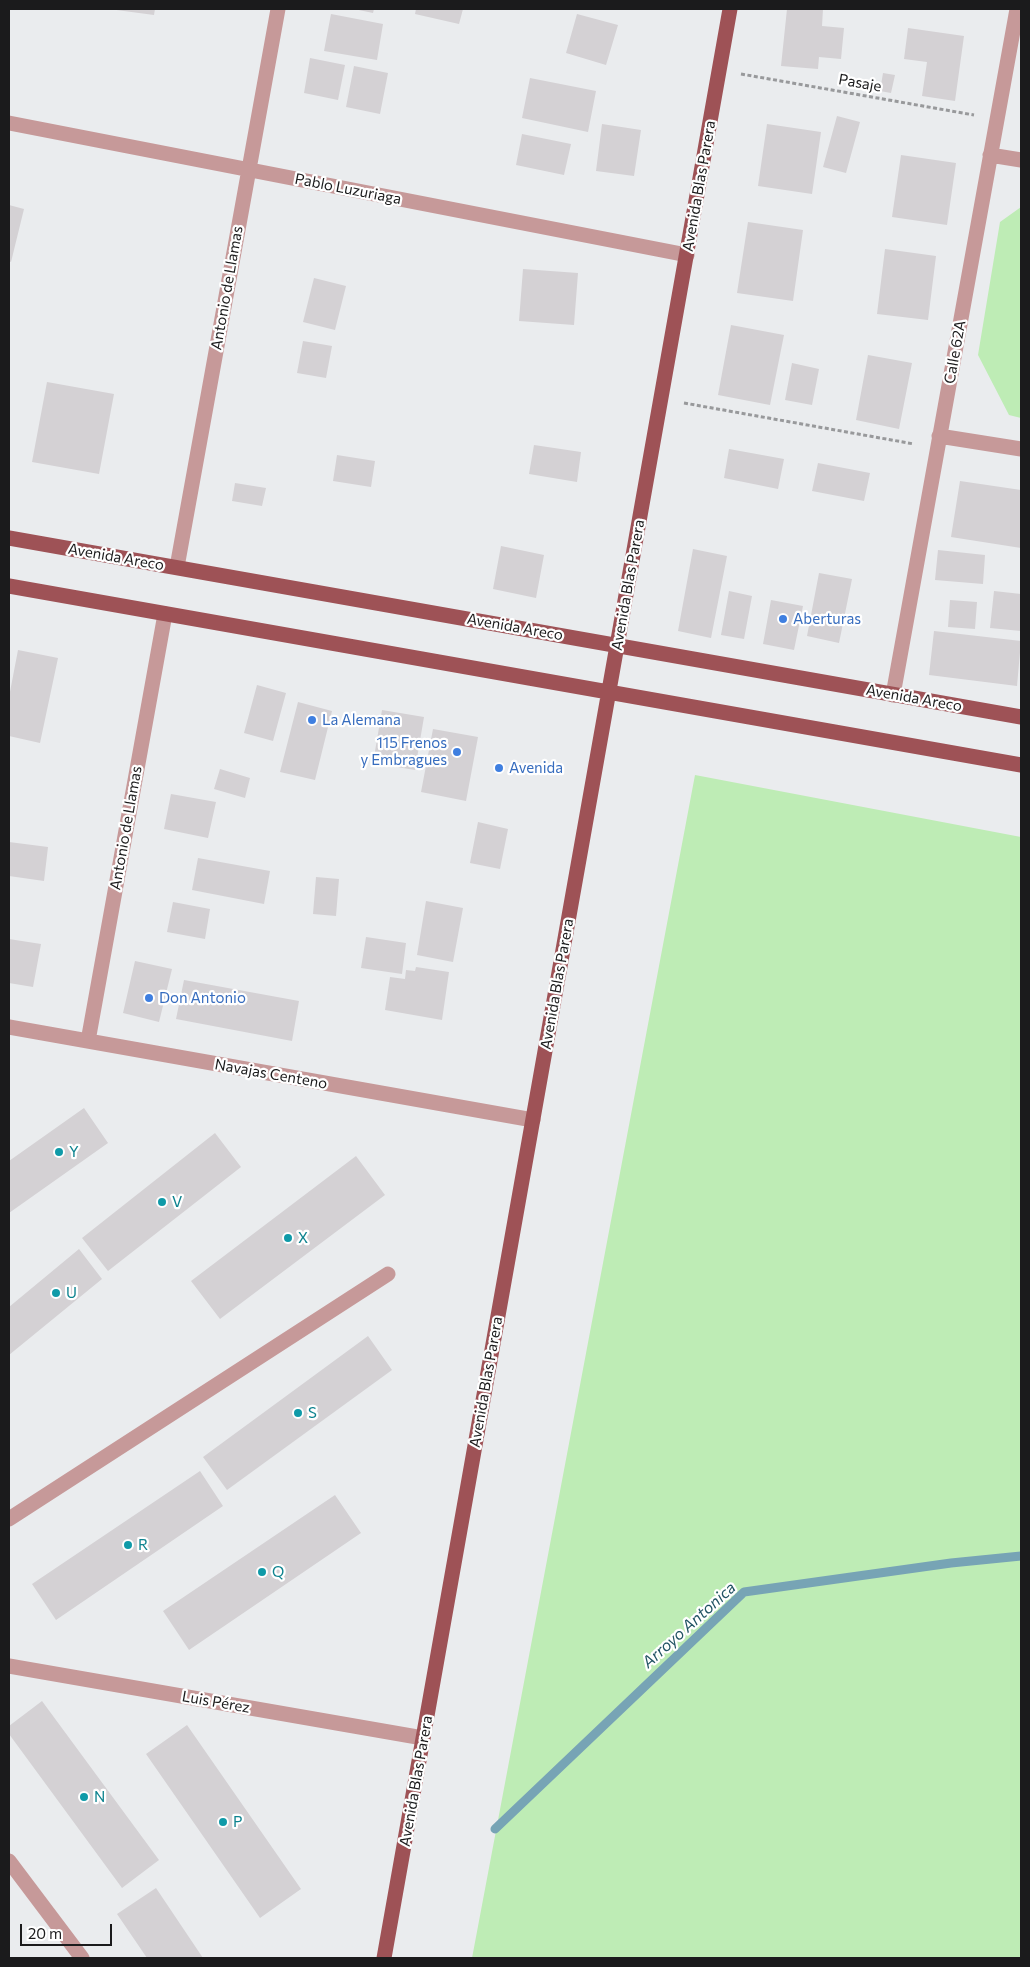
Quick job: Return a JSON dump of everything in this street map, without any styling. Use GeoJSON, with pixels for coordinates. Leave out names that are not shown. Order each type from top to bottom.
{"type":"FeatureCollection","features":[{"type":"Feature","properties":{"kind":"main road","name":"Avenida Blas Parera"},"geometry":{"type":"LineString","coordinates":[[384,1958],[730,9]]}},
{"type":"Feature","properties":{"kind":"main road","name":"Avenida Areco"},"geometry":{"type":"LineString","coordinates":[[9,538],[1021,717]]}},
{"type":"Feature","properties":{"kind":"main road"},"geometry":{"type":"LineString","coordinates":[[9,586],[1021,765]]}},
{"type":"Feature","properties":{"kind":"street","name":"Antonio de Llamas"},"geometry":{"type":"LineString","coordinates":[[177,567],[278,9]]}},
{"type":"Feature","properties":{"kind":"street","name":"Calle 62A"},"geometry":{"type":"LineString","coordinates":[[893,695],[1017,9]]}},
{"type":"Feature","properties":{"kind":"street","name":"Pablo Luzuriaga"},"geometry":{"type":"LineString","coordinates":[[9,123],[686,255]]}},
{"type":"Feature","properties":{"kind":"street"},"geometry":{"type":"LineString","coordinates":[[990,155],[1021,160]]}},
{"type":"Feature","properties":{"kind":"street"},"geometry":{"type":"LineString","coordinates":[[938,442],[1021,449]]}},
{"type":"Feature","properties":{"kind":"street","name":"Antonio de Llamas"},"geometry":{"type":"LineString","coordinates":[[88,1041],[164,614]]}},
{"type":"Feature","properties":{"kind":"street","name":"Navajas Centeno"},"geometry":{"type":"LineString","coordinates":[[9,1027],[533,1120]]}},
{"type":"Feature","properties":{"kind":"street"},"geometry":{"type":"LineString","coordinates":[[9,1519],[388,1274]]}},
{"type":"Feature","properties":{"kind":"street","name":"Luis Pérez"},"geometry":{"type":"LineString","coordinates":[[9,1666],[423,1738]]}},
{"type":"Feature","properties":{"kind":"street"},"geometry":{"type":"LineString","coordinates":[[9,1861],[82,1958]]}},
{"type":"Feature","properties":{"kind":"path","name":"Pasaje"},"geometry":{"type":"LineString","coordinates":[[719,70],[997,119]]}},
{"type":"Feature","properties":{"kind":"path"},"geometry":{"type":"LineString","coordinates":[[661,399],[938,442]]}},
{"type":"Feature","properties":{"kind":"green space"},"geometry":{"type":"Polygon","coordinates":[[[1021,207],[1021,418],[1009,415],[978,355],[1000,222],[1021,207]]]}},
{"type":"Feature","properties":{"kind":"green space"},"geometry":{"type":"Polygon","coordinates":[[[695,775],[1021,837],[1021,1958],[472,1958],[695,775]]]}},
{"type":"Feature","properties":{"kind":"building"},"geometry":{"type":"Polygon","coordinates":[[[109,9],[155,9],[154,15],[109,9]]]}},
{"type":"Feature","properties":{"kind":"building"},"geometry":{"type":"Polygon","coordinates":[[[354,9],[374,9],[373,13],[354,9]]]}},
{"type":"Feature","properties":{"kind":"building"},"geometry":{"type":"Polygon","coordinates":[[[416,9],[463,9],[459,24],[415,14],[416,9]]]}},
{"type":"Feature","properties":{"kind":"building"},"geometry":{"type":"Polygon","coordinates":[[[787,9],[823,9],[822,26],[844,28],[841,59],[819,57],[818,69],[781,66],[787,9]]]}},
{"type":"Feature","properties":{"kind":"building"},"geometry":{"type":"Polygon","coordinates":[[[331,14],[383,24],[377,60],[324,51],[331,14]]]}},
{"type":"Feature","properties":{"kind":"building"},"geometry":{"type":"Polygon","coordinates":[[[577,14],[618,25],[606,65],[566,53],[577,14]]]}},
{"type":"Feature","properties":{"kind":"building"},"geometry":{"type":"Polygon","coordinates":[[[908,28],[964,36],[955,101],[922,96],[927,62],[904,59],[908,28]]]}},
{"type":"Feature","properties":{"kind":"building"},"geometry":{"type":"Polygon","coordinates":[[[310,58],[345,65],[338,100],[304,93],[310,58]]]}},
{"type":"Feature","properties":{"kind":"building"},"geometry":{"type":"Polygon","coordinates":[[[354,66],[388,73],[380,114],[346,107],[354,66]]]}},
{"type":"Feature","properties":{"kind":"building"},"geometry":{"type":"Polygon","coordinates":[[[883,73],[895,75],[891,93],[880,91],[883,73]]]}},
{"type":"Feature","properties":{"kind":"building"},"geometry":{"type":"Polygon","coordinates":[[[530,78],[596,91],[588,132],[522,118],[530,78]]]}},
{"type":"Feature","properties":{"kind":"building"},"geometry":{"type":"Polygon","coordinates":[[[837,116],[860,122],[846,173],[823,167],[837,116]]]}},
{"type":"Feature","properties":{"kind":"building"},"geometry":{"type":"Polygon","coordinates":[[[602,124],[641,130],[634,176],[596,171],[602,124]]]}},
{"type":"Feature","properties":{"kind":"building"},"geometry":{"type":"Polygon","coordinates":[[[767,124],[821,132],[812,194],[758,186],[767,124]]]}},
{"type":"Feature","properties":{"kind":"building"},"geometry":{"type":"Polygon","coordinates":[[[522,134],[571,144],[564,175],[516,165],[522,134]]]}},
{"type":"Feature","properties":{"kind":"building"},"geometry":{"type":"Polygon","coordinates":[[[901,155],[956,163],[947,225],[892,217],[901,155]]]}},
{"type":"Feature","properties":{"kind":"building"},"geometry":{"type":"Polygon","coordinates":[[[9,205],[24,209],[11,262],[9,261],[9,205]]]}},
{"type":"Feature","properties":{"kind":"building"},"geometry":{"type":"Polygon","coordinates":[[[748,222],[803,230],[793,301],[737,293],[748,222]]]}},
{"type":"Feature","properties":{"kind":"building"},"geometry":{"type":"Polygon","coordinates":[[[885,249],[936,256],[928,320],[877,314],[885,249]]]}},
{"type":"Feature","properties":{"kind":"building"},"geometry":{"type":"Polygon","coordinates":[[[523,269],[578,273],[574,325],[519,321],[523,269]]]}},
{"type":"Feature","properties":{"kind":"building"},"geometry":{"type":"Polygon","coordinates":[[[314,278],[346,286],[335,330],[303,322],[314,278]]]}},
{"type":"Feature","properties":{"kind":"building"},"geometry":{"type":"Polygon","coordinates":[[[731,325],[784,335],[770,405],[718,395],[731,325]]]}},
{"type":"Feature","properties":{"kind":"building"},"geometry":{"type":"Polygon","coordinates":[[[303,341],[332,346],[326,378],[297,373],[303,341]]]}},
{"type":"Feature","properties":{"kind":"building"},"geometry":{"type":"Polygon","coordinates":[[[868,355],[912,363],[899,429],[856,420],[868,355]]]}},
{"type":"Feature","properties":{"kind":"building"},"geometry":{"type":"Polygon","coordinates":[[[792,363],[819,369],[812,405],[785,400],[792,363]]]}},
{"type":"Feature","properties":{"kind":"building"},"geometry":{"type":"Polygon","coordinates":[[[47,382],[114,394],[99,474],[32,462],[47,382]]]}},
{"type":"Feature","properties":{"kind":"building"},"geometry":{"type":"Polygon","coordinates":[[[534,445],[581,452],[577,482],[529,474],[534,445]]]}},
{"type":"Feature","properties":{"kind":"building"},"geometry":{"type":"Polygon","coordinates":[[[729,449],[784,459],[778,489],[724,478],[729,449]]]}},
{"type":"Feature","properties":{"kind":"building"},"geometry":{"type":"Polygon","coordinates":[[[337,455],[375,461],[371,487],[333,481],[337,455]]]}},
{"type":"Feature","properties":{"kind":"building"},"geometry":{"type":"Polygon","coordinates":[[[818,463],[870,473],[864,501],[812,491],[818,463]]]}},
{"type":"Feature","properties":{"kind":"building"},"geometry":{"type":"Polygon","coordinates":[[[960,481],[1021,490],[1021,548],[951,537],[960,481]]]}},
{"type":"Feature","properties":{"kind":"building"},"geometry":{"type":"Polygon","coordinates":[[[235,483],[266,488],[262,506],[232,501],[235,483]]]}},
{"type":"Feature","properties":{"kind":"building"},"geometry":{"type":"Polygon","coordinates":[[[501,546],[544,555],[536,598],[493,589],[501,546]]]}},
{"type":"Feature","properties":{"kind":"building"},"geometry":{"type":"Polygon","coordinates":[[[693,549],[727,556],[711,638],[678,631],[693,549]]]}},
{"type":"Feature","properties":{"kind":"building"},"geometry":{"type":"Polygon","coordinates":[[[938,550],[985,555],[983,584],[935,580],[938,550]]]}},
{"type":"Feature","properties":{"kind":"building"},"geometry":{"type":"Polygon","coordinates":[[[819,573],[852,579],[839,643],[807,636],[819,573]]]}},
{"type":"Feature","properties":{"kind":"building"},"geometry":{"type":"Polygon","coordinates":[[[729,591],[752,596],[744,639],[721,635],[729,591]]]}},
{"type":"Feature","properties":{"kind":"building"},"geometry":{"type":"Polygon","coordinates":[[[994,591],[1021,594],[1021,631],[990,628],[994,591]]]}},
{"type":"Feature","properties":{"kind":"building"},"geometry":{"type":"Polygon","coordinates":[[[771,600],[803,606],[794,650],[763,644],[771,600]]]}},
{"type":"Feature","properties":{"kind":"building"},"geometry":{"type":"Polygon","coordinates":[[[950,600],[977,602],[975,629],[948,627],[950,600]]]}},
{"type":"Feature","properties":{"kind":"building"},"geometry":{"type":"Polygon","coordinates":[[[934,631],[1021,641],[1017,686],[929,675],[934,631]]]}},
{"type":"Feature","properties":{"kind":"building"},"geometry":{"type":"Polygon","coordinates":[[[18,650],[58,658],[40,743],[9,736],[9,697],[18,650]]]}},
{"type":"Feature","properties":{"kind":"building"},"geometry":{"type":"Polygon","coordinates":[[[257,685],[286,693],[273,741],[244,733],[257,685]]]}},
{"type":"Feature","properties":{"kind":"building"},"geometry":{"type":"Polygon","coordinates":[[[298,702],[332,711],[315,780],[280,772],[298,702]]]}},
{"type":"Feature","properties":{"kind":"building"},"geometry":{"type":"Polygon","coordinates":[[[382,710],[424,717],[415,770],[373,763],[382,710]]]}},
{"type":"Feature","properties":{"kind":"building"},"geometry":{"type":"Polygon","coordinates":[[[433,729],[478,737],[466,801],[421,792],[433,729]]]}},
{"type":"Feature","properties":{"kind":"building"},"geometry":{"type":"Polygon","coordinates":[[[220,769],[250,778],[245,798],[214,789],[220,769]]]}},
{"type":"Feature","properties":{"kind":"building"},"geometry":{"type":"Polygon","coordinates":[[[171,794],[216,802],[208,838],[164,829],[171,794]]]}},
{"type":"Feature","properties":{"kind":"building"},"geometry":{"type":"Polygon","coordinates":[[[478,822],[508,829],[500,869],[470,863],[478,822]]]}},
{"type":"Feature","properties":{"kind":"building"},"geometry":{"type":"Polygon","coordinates":[[[9,842],[48,847],[44,881],[9,876],[9,842]]]}},
{"type":"Feature","properties":{"kind":"building"},"geometry":{"type":"Polygon","coordinates":[[[198,858],[270,871],[264,904],[192,890],[198,858]]]}},
{"type":"Feature","properties":{"kind":"building"},"geometry":{"type":"Polygon","coordinates":[[[316,877],[339,879],[336,916],[313,914],[316,877]]]}},
{"type":"Feature","properties":{"kind":"building"},"geometry":{"type":"Polygon","coordinates":[[[426,901],[463,908],[453,962],[417,955],[426,901]]]}},
{"type":"Feature","properties":{"kind":"building"},"geometry":{"type":"Polygon","coordinates":[[[173,902],[210,909],[205,939],[167,932],[173,902]]]}},
{"type":"Feature","properties":{"kind":"building"},"geometry":{"type":"Polygon","coordinates":[[[366,937],[406,943],[402,974],[361,968],[366,937]]]}},
{"type":"Feature","properties":{"kind":"building"},"geometry":{"type":"Polygon","coordinates":[[[9,939],[41,944],[33,987],[9,983],[9,939]]]}},
{"type":"Feature","properties":{"kind":"building"},"geometry":{"type":"Polygon","coordinates":[[[135,961],[172,969],[159,1022],[123,1013],[135,961]]]}},
{"type":"Feature","properties":{"kind":"building"},"geometry":{"type":"Polygon","coordinates":[[[416,967],[449,972],[442,1020],[385,1010],[390,977],[405,979],[406,970],[415,971],[416,967]]]}},
{"type":"Feature","properties":{"kind":"building"},"geometry":{"type":"Polygon","coordinates":[[[184,980],[299,1001],[292,1041],[176,1019],[184,980]]]}},
{"type":"Feature","properties":{"kind":"building","name":"Y"},"geometry":{"type":"Polygon","coordinates":[[[84,1108],[108,1143],[9,1213],[9,1161],[84,1108]]]}},
{"type":"Feature","properties":{"kind":"building","name":"V"},"geometry":{"type":"Polygon","coordinates":[[[215,1133],[241,1167],[108,1271],[82,1238],[215,1133]]]}},
{"type":"Feature","properties":{"kind":"building","name":"X"},"geometry":{"type":"Polygon","coordinates":[[[356,1156],[385,1195],[220,1319],[191,1281],[356,1156]]]}},
{"type":"Feature","properties":{"kind":"building","name":"U"},"geometry":{"type":"Polygon","coordinates":[[[79,1249],[102,1279],[9,1355],[9,1307],[79,1249]]]}},
{"type":"Feature","properties":{"kind":"building","name":"S"},"geometry":{"type":"Polygon","coordinates":[[[368,1336],[392,1370],[227,1490],[203,1457],[368,1336]]]}},
{"type":"Feature","properties":{"kind":"building","name":"R"},"geometry":{"type":"Polygon","coordinates":[[[200,1471],[223,1506],[56,1620],[32,1584],[200,1471]]]}},
{"type":"Feature","properties":{"kind":"building","name":"Q"},"geometry":{"type":"Polygon","coordinates":[[[335,1495],[361,1533],[189,1650],[163,1611],[335,1495]]]}},
{"type":"Feature","properties":{"kind":"building","name":"N"},"geometry":{"type":"Polygon","coordinates":[[[42,1701],[159,1860],[122,1888],[9,1734],[9,1726],[42,1701]]]}},
{"type":"Feature","properties":{"kind":"building","name":"P"},"geometry":{"type":"Polygon","coordinates":[[[187,1725],[301,1889],[260,1918],[146,1754],[187,1725]]]}},
{"type":"Feature","properties":{"kind":"building"},"geometry":{"type":"Polygon","coordinates":[[[156,1888],[203,1958],[147,1958],[117,1914],[156,1888]]]}},
{"type":"Feature","properties":{"kind":"waterway","name":"Arroyo Antonica"},"geometry":{"type":"LineString","coordinates":[[495,1829],[744,1592],[951,1563],[1021,1556]]}},
{"type":"Feature","properties":{"kind":"place","name":"Aberturas"},"geometry":{"type":"Point","coordinates":[783,619]}},
{"type":"Feature","properties":{"kind":"place","name":"La Alemana"},"geometry":{"type":"Point","coordinates":[312,720]}},
{"type":"Feature","properties":{"kind":"place","name":"115 Frenos y Embragues"},"geometry":{"type":"Point","coordinates":[457,752]}},
{"type":"Feature","properties":{"kind":"place","name":"Avenida"},"geometry":{"type":"Point","coordinates":[499,768]}},
{"type":"Feature","properties":{"kind":"place","name":"Don Antonio"},"geometry":{"type":"Point","coordinates":[149,998]}},
{"type":"Feature","properties":{"kind":"place","name":"Y"},"geometry":{"type":"Point","coordinates":[59,1152]}},
{"type":"Feature","properties":{"kind":"place","name":"V"},"geometry":{"type":"Point","coordinates":[162,1202]}},
{"type":"Feature","properties":{"kind":"place","name":"X"},"geometry":{"type":"Point","coordinates":[288,1238]}},
{"type":"Feature","properties":{"kind":"place","name":"U"},"geometry":{"type":"Point","coordinates":[56,1293]}},
{"type":"Feature","properties":{"kind":"place","name":"S"},"geometry":{"type":"Point","coordinates":[298,1413]}},
{"type":"Feature","properties":{"kind":"place","name":"R"},"geometry":{"type":"Point","coordinates":[128,1545]}},
{"type":"Feature","properties":{"kind":"place","name":"Q"},"geometry":{"type":"Point","coordinates":[262,1572]}},
{"type":"Feature","properties":{"kind":"place","name":"N"},"geometry":{"type":"Point","coordinates":[84,1797]}},
{"type":"Feature","properties":{"kind":"place","name":"P"},"geometry":{"type":"Point","coordinates":[223,1822]}}]}
